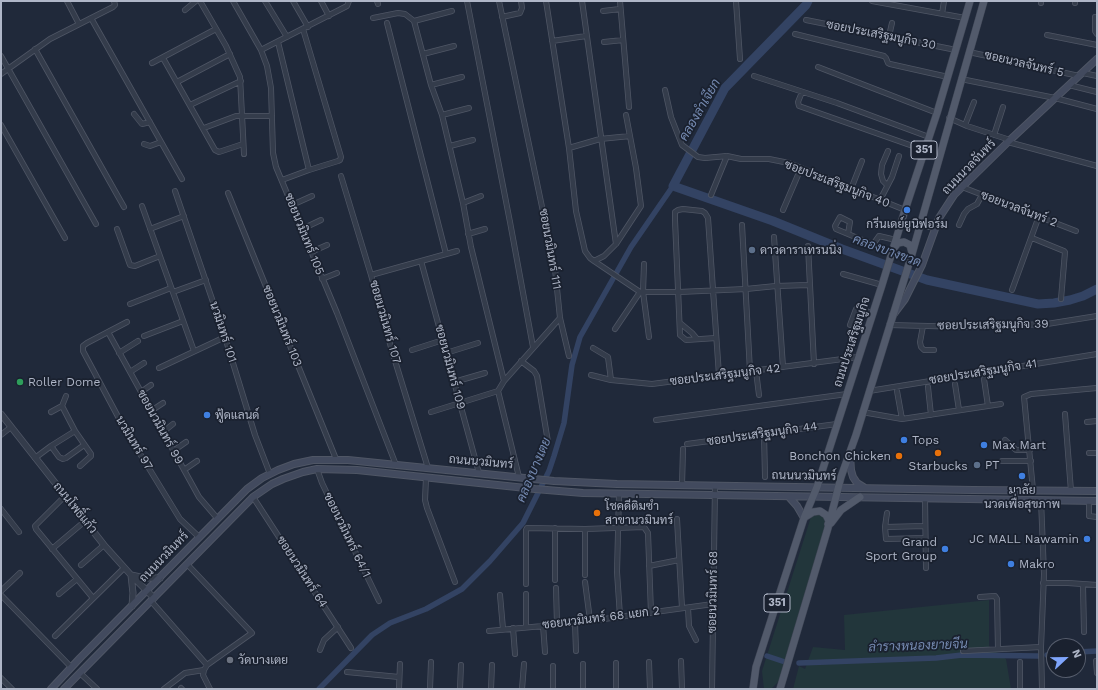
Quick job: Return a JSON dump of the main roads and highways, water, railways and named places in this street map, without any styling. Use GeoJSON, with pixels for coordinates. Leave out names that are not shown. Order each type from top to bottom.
{"type":"FeatureCollection","features":[{"type":"Feature","properties":{"kind":"main road","name":"ถนนประเสริฐมนูกิจ"},"geometry":{"type":"LineString","coordinates":[[753,689],[759,660],[804,518],[817,487],[937,113],[965,18],[968,1]]}},
{"type":"Feature","properties":{"kind":"main road","name":"351"},"geometry":{"type":"LineString","coordinates":[[780,689],[828,528],[838,487],[912,254],[984,1]]}},
{"type":"Feature","properties":{"kind":"main road"},"geometry":{"type":"LineString","coordinates":[[956,50],[969,52]]}},
{"type":"Feature","properties":{"kind":"main road","name":"ถนนนวลจันทร์"},"geometry":{"type":"LineString","coordinates":[[892,316],[899,308],[922,266],[938,222],[947,206],[962,187],[1097,59]]}},
{"type":"Feature","properties":{"kind":"main road"},"geometry":{"type":"LineString","coordinates":[[920,222],[929,226],[938,222]]}},
{"type":"Feature","properties":{"kind":"main road"},"geometry":{"type":"LineString","coordinates":[[892,253],[896,244],[904,242],[911,248],[912,254]]}},
{"type":"Feature","properties":{"kind":"main road"},"geometry":{"type":"LineString","coordinates":[[850,451],[853,477],[857,483],[866,488]]}},
{"type":"Feature","properties":{"kind":"main road","name":"ถนนนวมินทร์"},"geometry":{"type":"LineString","coordinates":[[51,689],[247,489],[270,474],[286,467],[313,460],[336,459],[540,479],[617,484],[1097,491]]}},
{"type":"Feature","properties":{"kind":"main road","name":"ถนนนวมินทร์"},"geometry":{"type":"LineString","coordinates":[[64,689],[253,497],[272,484],[283,479],[302,472],[317,469],[350,470],[550,491],[619,494],[1097,501]]}},
{"type":"Feature","properties":{"kind":"main road"},"geometry":{"type":"LineString","coordinates":[[789,497],[797,506],[804,518],[813,512],[820,511],[826,515],[829,521],[828,528]]}},
{"type":"Feature","properties":{"kind":"main road"},"geometry":{"type":"LineString","coordinates":[[828,528],[841,510],[860,497]]}},
{"type":"Feature","properties":{"kind":"waterway","name":"คลองบางขวด"},"geometry":{"type":"LineString","coordinates":[[808,1],[806,5],[725,88],[673,186],[773,221],[842,249],[927,280],[1038,304],[1070,300],[1083,296],[1097,289]]}},
{"type":"Feature","properties":{"kind":"waterway","name":"คลองบางเตย"},"geometry":{"type":"LineString","coordinates":[[319,689],[372,635],[390,623],[426,609],[462,589],[490,561],[523,523],[549,471],[554,456],[564,423],[572,365],[580,337],[631,247],[673,186]]}},
{"type":"Feature","properties":{"kind":"waterway","name":"ลำรางหนองยายจีน"},"geometry":{"type":"LineString","coordinates":[[1086,652],[1097,651]]}},
{"type":"Feature","properties":{"kind":"waterway","name":"ลำรางหนองยายจีน"},"geometry":{"type":"LineString","coordinates":[[799,663],[936,658],[962,655],[1038,656]]}},
{"type":"Feature","properties":{"kind":"waterway","name":"ลำรางหนองยายจีน"},"geometry":{"type":"LineString","coordinates":[[767,656],[785,662]]}},
{"type":"Feature","properties":{"kind":"place","name":"กรีนเดย์ยูนิฟอร์ม"},"geometry":{"type":"Point","coordinates":[907,210]}},
{"type":"Feature","properties":{"kind":"place","name":"ดาวดาราเทรนนิ่ง"},"geometry":{"type":"Point","coordinates":[752,250]}},
{"type":"Feature","properties":{"kind":"place","name":"Roller Dome"},"geometry":{"type":"Point","coordinates":[20,382]}},
{"type":"Feature","properties":{"kind":"place","name":"ฟู้ดแลนด์"},"geometry":{"type":"Point","coordinates":[207,415]}},
{"type":"Feature","properties":{"kind":"place","name":"Tops"},"geometry":{"type":"Point","coordinates":[904,440]}},
{"type":"Feature","properties":{"kind":"place","name":"Max Mart"},"geometry":{"type":"Point","coordinates":[984,445]}},
{"type":"Feature","properties":{"kind":"place","name":"Starbucks"},"geometry":{"type":"Point","coordinates":[938,453]}},
{"type":"Feature","properties":{"kind":"place","name":"Bonchon Chicken"},"geometry":{"type":"Point","coordinates":[899,456]}},
{"type":"Feature","properties":{"kind":"place","name":"PT"},"geometry":{"type":"Point","coordinates":[977,465]}},
{"type":"Feature","properties":{"kind":"place","name":"มาลัย นวดเพื่อสุขภาพ"},"geometry":{"type":"Point","coordinates":[1022,476]}},
{"type":"Feature","properties":{"kind":"place","name":"โชคดีติ่มซำ สาขานวมินทร์"},"geometry":{"type":"Point","coordinates":[597,513]}},
{"type":"Feature","properties":{"kind":"place","name":"JC MALL Nawamin"},"geometry":{"type":"Point","coordinates":[1087,539]}},
{"type":"Feature","properties":{"kind":"place","name":"Grand Sport Group"},"geometry":{"type":"Point","coordinates":[945,549]}},
{"type":"Feature","properties":{"kind":"place","name":"Makro"},"geometry":{"type":"Point","coordinates":[1011,564]}},
{"type":"Feature","properties":{"kind":"place","name":"วัดบางเตย"},"geometry":{"type":"Point","coordinates":[230,660]}},
{"type":"Feature","properties":{"kind":"water label","name":"คลองลำเจียก"},"geometry":{"type":"Point","coordinates":[700,110]}}]}
